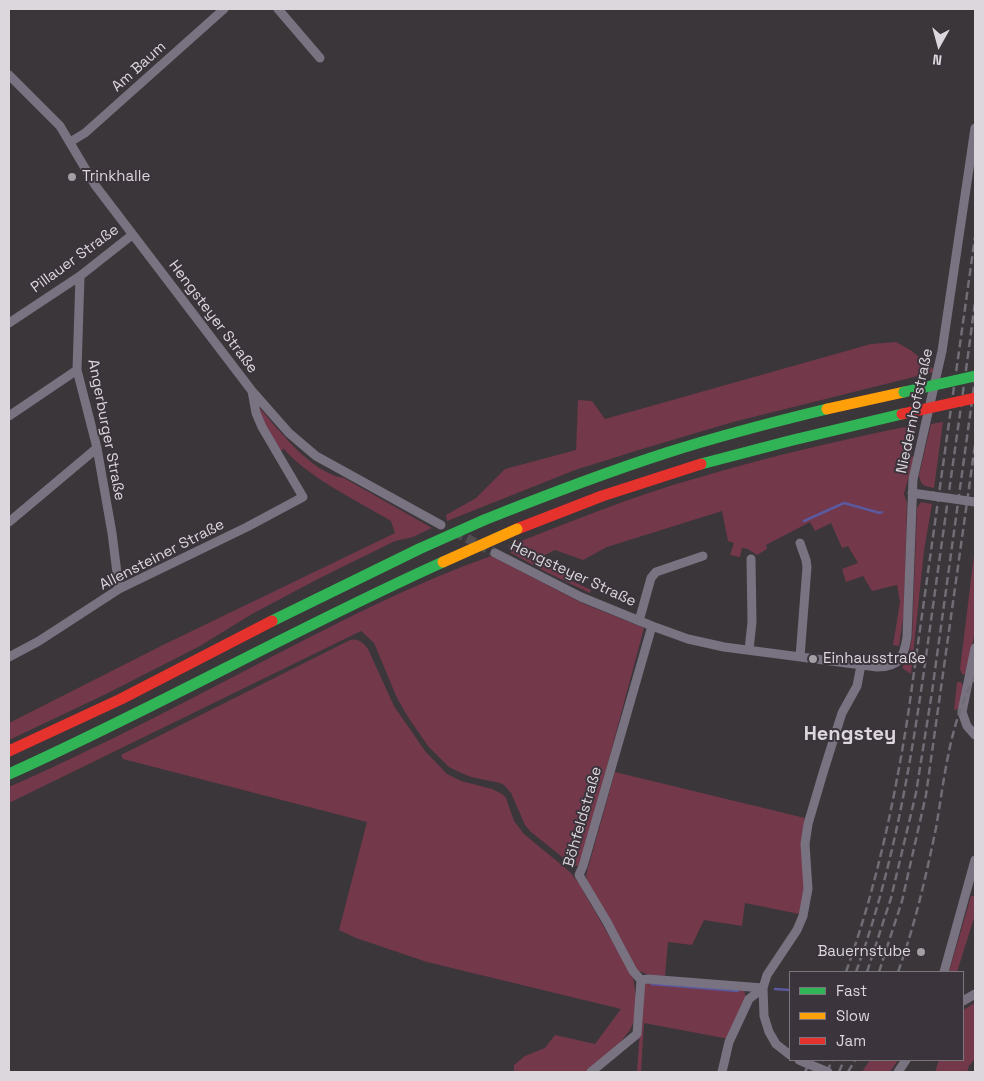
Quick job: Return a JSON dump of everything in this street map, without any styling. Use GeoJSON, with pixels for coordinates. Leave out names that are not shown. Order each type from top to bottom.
{"type":"FeatureCollection","features":[{"type":"Feature","properties":{"kind":"highway"},"geometry":{"type":"LineString","coordinates":[[9,751],[419,550],[484,520],[597,476],[694,444],[836,407],[975,376]]}},
{"type":"Feature","properties":{"kind":"highway"},"geometry":{"type":"LineString","coordinates":[[9,774],[127,718],[390,584],[517,529],[602,496],[698,465],[781,442],[975,398]]}},
{"type":"Feature","properties":{"kind":"street","name":"Am Baum"},"geometry":{"type":"LineString","coordinates":[[70,142],[85,133],[224,9]]}},
{"type":"Feature","properties":{"kind":"street"},"geometry":{"type":"LineString","coordinates":[[278,9],[320,58]]}},
{"type":"Feature","properties":{"kind":"street","name":"Hengsteyer Straße"},"geometry":{"type":"LineString","coordinates":[[9,75],[60,126],[90,178],[132,235],[252,391],[289,433],[316,456],[441,525]]}},
{"type":"Feature","properties":{"kind":"street","name":"Niedernhofstraße"},"geometry":{"type":"LineString","coordinates":[[861,665],[877,667],[893,665],[900,659],[905,650],[912,493],[916,466],[942,351],[975,128]]}},
{"type":"Feature","properties":{"kind":"street","name":"Pillauer Straße"},"geometry":{"type":"LineString","coordinates":[[9,323],[80,276],[132,235]]}},
{"type":"Feature","properties":{"kind":"street","name":"Angerburger Straße"},"geometry":{"type":"LineString","coordinates":[[80,276],[77,370],[97,448],[112,533],[119,589]]}},
{"type":"Feature","properties":{"kind":"street"},"geometry":{"type":"LineString","coordinates":[[9,416],[77,370]]}},
{"type":"Feature","properties":{"kind":"street","name":"Allensteiner Straße"},"geometry":{"type":"LineString","coordinates":[[9,657],[39,641],[119,589],[304,497],[262,427],[256,413],[252,391]]}},
{"type":"Feature","properties":{"kind":"street"},"geometry":{"type":"LineString","coordinates":[[9,522],[97,448]]}},
{"type":"Feature","properties":{"kind":"street"},"geometry":{"type":"LineString","coordinates":[[912,493],[975,502]]}},
{"type":"Feature","properties":{"kind":"street"},"geometry":{"type":"LineString","coordinates":[[800,543],[807,567],[800,657]]}},
{"type":"Feature","properties":{"kind":"street","name":"Hengsteyer Straße"},"geometry":{"type":"LineString","coordinates":[[495,553],[582,597],[652,626],[706,644],[861,665]]}},
{"type":"Feature","properties":{"kind":"street","name":"Hengsteyer Straße"},"geometry":{"type":"LineString","coordinates":[[639,621],[651,578],[656,572],[703,556]]}},
{"type":"Feature","properties":{"kind":"street"},"geometry":{"type":"LineString","coordinates":[[749,650],[752,622],[751,559]]}},
{"type":"Feature","properties":{"kind":"street","name":"Böhfeldstraße"},"geometry":{"type":"LineString","coordinates":[[641,980],[633,971],[579,875],[652,626]]}},
{"type":"Feature","properties":{"kind":"street"},"geometry":{"type":"LineString","coordinates":[[975,648],[962,712],[967,726],[975,736]]}},
{"type":"Feature","properties":{"kind":"street"},"geometry":{"type":"LineString","coordinates":[[789,1055],[776,1044],[768,1032],[764,1016],[763,988],[767,975],[797,930],[803,916],[808,889],[805,844],[808,824],[822,773],[842,713],[857,686],[861,665]]}},
{"type":"Feature","properties":{"kind":"street"},"geometry":{"type":"LineString","coordinates":[[944,971],[975,860]]}},
{"type":"Feature","properties":{"kind":"street"},"geometry":{"type":"LineString","coordinates":[[591,1072],[637,1034],[641,980],[763,988]]}},
{"type":"Feature","properties":{"kind":"street"},"geometry":{"type":"LineString","coordinates":[[722,1072],[729,1042],[748,999],[763,988]]}},
{"type":"Feature","properties":{"kind":"street"},"geometry":{"type":"LineString","coordinates":[[964,1000],[975,994]]}},
{"type":"Feature","properties":{"kind":"street"},"geometry":{"type":"LineString","coordinates":[[803,1061],[828,1072]]}},
{"type":"Feature","properties":{"kind":"street"},"geometry":{"type":"LineString","coordinates":[[898,1072],[905,1061]]}},
{"type":"Feature","properties":{"kind":"shaded area"},"geometry":{"type":"Polygon","coordinates":[[[896,342],[912,351],[934,372],[733,422],[642,449],[575,470],[447,521],[446,515],[476,498],[505,469],[576,450],[578,400],[592,401],[605,419],[871,344],[896,342]]]}},
{"type":"Feature","properties":{"kind":"shaded area"},"geometry":{"type":"Polygon","coordinates":[[[258,406],[296,449],[320,468],[344,478],[432,528],[413,537],[395,541],[318,579],[252,614],[200,646],[104,695],[9,740],[9,723],[163,645],[395,533],[391,521],[319,479],[284,449],[280,451],[266,428],[258,406]]]}},
{"type":"Feature","properties":{"kind":"shaded area"},"geometry":{"type":"Polygon","coordinates":[[[943,422],[934,488],[928,487],[921,481],[919,475],[931,424],[943,422]]]}},
{"type":"Feature","properties":{"kind":"shaded area"},"geometry":{"type":"Polygon","coordinates":[[[916,426],[911,456],[914,457],[904,494],[907,503],[904,613],[899,646],[893,645],[900,602],[897,585],[872,591],[863,576],[846,582],[842,569],[858,563],[848,546],[842,548],[831,523],[815,531],[810,522],[766,545],[767,549],[757,555],[748,549],[742,548],[740,557],[730,555],[734,543],[728,541],[722,511],[607,547],[583,560],[555,550],[543,556],[571,575],[570,580],[591,590],[590,593],[511,553],[508,546],[625,501],[673,485],[824,445],[916,426]]]}},
{"type":"Feature","properties":{"kind":"shaded area"},"geometry":{"type":"Polygon","coordinates":[[[921,502],[932,504],[924,551],[911,674],[902,668],[908,658],[912,638],[917,508],[921,502]]]}},
{"type":"Feature","properties":{"kind":"shaded area"},"geometry":{"type":"Polygon","coordinates":[[[975,547],[975,630],[967,675],[962,674],[960,669],[975,547]]]}},
{"type":"Feature","properties":{"kind":"shaded area"},"geometry":{"type":"Polygon","coordinates":[[[491,556],[582,603],[644,628],[579,866],[572,865],[531,832],[525,825],[511,793],[504,785],[471,777],[449,767],[428,746],[397,698],[374,643],[361,631],[9,803],[9,787],[178,706],[383,601],[436,577],[491,556]]]}},
{"type":"Feature","properties":{"kind":"shaded area"},"geometry":{"type":"Polygon","coordinates":[[[350,640],[360,641],[368,649],[394,706],[425,751],[447,774],[461,781],[492,789],[502,794],[506,798],[514,821],[524,834],[570,872],[584,890],[633,977],[636,997],[634,1021],[630,1030],[618,1045],[586,1072],[514,1072],[514,1065],[525,1056],[545,1048],[555,1035],[595,1044],[621,1009],[427,962],[356,938],[339,930],[367,822],[123,759],[121,755],[350,640]]]}},
{"type":"Feature","properties":{"kind":"shaded area"},"geometry":{"type":"Polygon","coordinates":[[[957,682],[961,682],[963,686],[959,709],[954,710],[957,682]]]}},
{"type":"Feature","properties":{"kind":"shaded area"},"geometry":{"type":"Polygon","coordinates":[[[615,772],[805,818],[802,846],[804,897],[799,914],[745,903],[742,926],[704,920],[692,945],[668,942],[665,976],[649,975],[637,970],[588,884],[586,875],[615,772]]]}},
{"type":"Feature","properties":{"kind":"shaded area"},"geometry":{"type":"Polygon","coordinates":[[[971,896],[975,896],[975,915],[957,971],[949,971],[971,896]]]}},
{"type":"Feature","properties":{"kind":"shaded area"},"geometry":{"type":"Polygon","coordinates":[[[646,983],[744,991],[746,997],[729,1039],[644,1023],[641,1072],[637,1072],[643,988],[646,983]]]}},
{"type":"Feature","properties":{"kind":"shaded area"},"geometry":{"type":"Polygon","coordinates":[[[975,1003],[975,1059],[967,1072],[935,1072],[939,1061],[964,1061],[964,1009],[975,1003]]]}},
{"type":"Feature","properties":{"kind":"shaded area"},"geometry":{"type":"Polygon","coordinates":[[[869,1061],[897,1061],[890,1072],[862,1072],[869,1061]]]}},
{"type":"Feature","properties":{"kind":"waterway"},"geometry":{"type":"LineString","coordinates":[[804,521],[844,503],[882,512]]}},
{"type":"Feature","properties":{"kind":"waterway"},"geometry":{"type":"LineString","coordinates":[[652,984],[738,991]]}},
{"type":"Feature","properties":{"kind":"waterway"},"geometry":{"type":"LineString","coordinates":[[775,989],[789,990]]}},
{"type":"Feature","properties":{"kind":"tunnel"},"geometry":{"type":"LineString","coordinates":[[455,532],[495,553]]}},
{"type":"Feature","properties":{"kind":"railway"},"geometry":{"type":"LineString","coordinates":[[846,971],[875,877],[903,748],[975,237]]}},
{"type":"Feature","properties":{"kind":"railway"},"geometry":{"type":"LineString","coordinates":[[856,971],[884,882],[913,745],[975,302]]}},
{"type":"Feature","properties":{"kind":"railway"},"geometry":{"type":"LineString","coordinates":[[867,971],[891,898],[916,793],[932,692],[975,379]]}},
{"type":"Feature","properties":{"kind":"railway"},"geometry":{"type":"LineString","coordinates":[[879,971],[902,901],[926,795],[975,445]]}},
{"type":"Feature","properties":{"kind":"railway"},"geometry":{"type":"LineString","coordinates":[[898,971],[910,936],[924,882],[936,828],[949,751],[959,713],[975,677]]}},
{"type":"Feature","properties":{"kind":"railway"},"geometry":{"type":"LineString","coordinates":[[805,1072],[810,1061]]}},
{"type":"Feature","properties":{"kind":"railway"},"geometry":{"type":"LineString","coordinates":[[817,1072],[822,1061]]}},
{"type":"Feature","properties":{"kind":"railway"},"geometry":{"type":"LineString","coordinates":[[827,1072],[832,1061]]}},
{"type":"Feature","properties":{"kind":"railway"},"geometry":{"type":"LineString","coordinates":[[839,1072],[844,1061]]}},
{"type":"Feature","properties":{"kind":"railway"},"geometry":{"type":"LineString","coordinates":[[848,1072],[854,1061]]}},
{"type":"Feature","properties":{"kind":"traffic: fast"},"geometry":{"type":"LineString","coordinates":[[904,392],[975,376]]}},
{"type":"Feature","properties":{"kind":"traffic: fast"},"geometry":{"type":"LineString","coordinates":[[484,520],[574,485],[666,453],[827,409]]}},
{"type":"Feature","properties":{"kind":"traffic: fast"},"geometry":{"type":"LineString","coordinates":[[701,464],[902,414]]}},
{"type":"Feature","properties":{"kind":"traffic: fast"},"geometry":{"type":"LineString","coordinates":[[419,549],[484,520]]}},
{"type":"Feature","properties":{"kind":"traffic: fast"},"geometry":{"type":"LineString","coordinates":[[272,621],[419,549]]}},
{"type":"Feature","properties":{"kind":"traffic: fast"},"geometry":{"type":"LineString","coordinates":[[9,774],[64,749],[388,587],[443,562]]}},
{"type":"Feature","properties":{"kind":"traffic: slow"},"geometry":{"type":"LineString","coordinates":[[827,409],[904,392]]}},
{"type":"Feature","properties":{"kind":"traffic: slow"},"geometry":{"type":"LineString","coordinates":[[443,562],[517,529]]}},
{"type":"Feature","properties":{"kind":"traffic: jam"},"geometry":{"type":"LineString","coordinates":[[902,414],[975,398]]}},
{"type":"Feature","properties":{"kind":"traffic: jam"},"geometry":{"type":"LineString","coordinates":[[517,529],[602,496],[701,464]]}},
{"type":"Feature","properties":{"kind":"traffic: jam"},"geometry":{"type":"LineString","coordinates":[[9,751],[121,699],[272,621]]}},
{"type":"Feature","properties":{"kind":"place","name":"Trinkhalle"},"geometry":{"type":"Point","coordinates":[72,177]}},
{"type":"Feature","properties":{"kind":"place","name":"Einhausstraße"},"geometry":{"type":"Point","coordinates":[813,659]}},
{"type":"Feature","properties":{"kind":"place","name":"Bauernstube"},"geometry":{"type":"Point","coordinates":[921,952]}},
{"type":"Feature","properties":{"kind":"district","name":"Hengstey"},"geometry":{"type":"Point","coordinates":[850,735]}}]}
